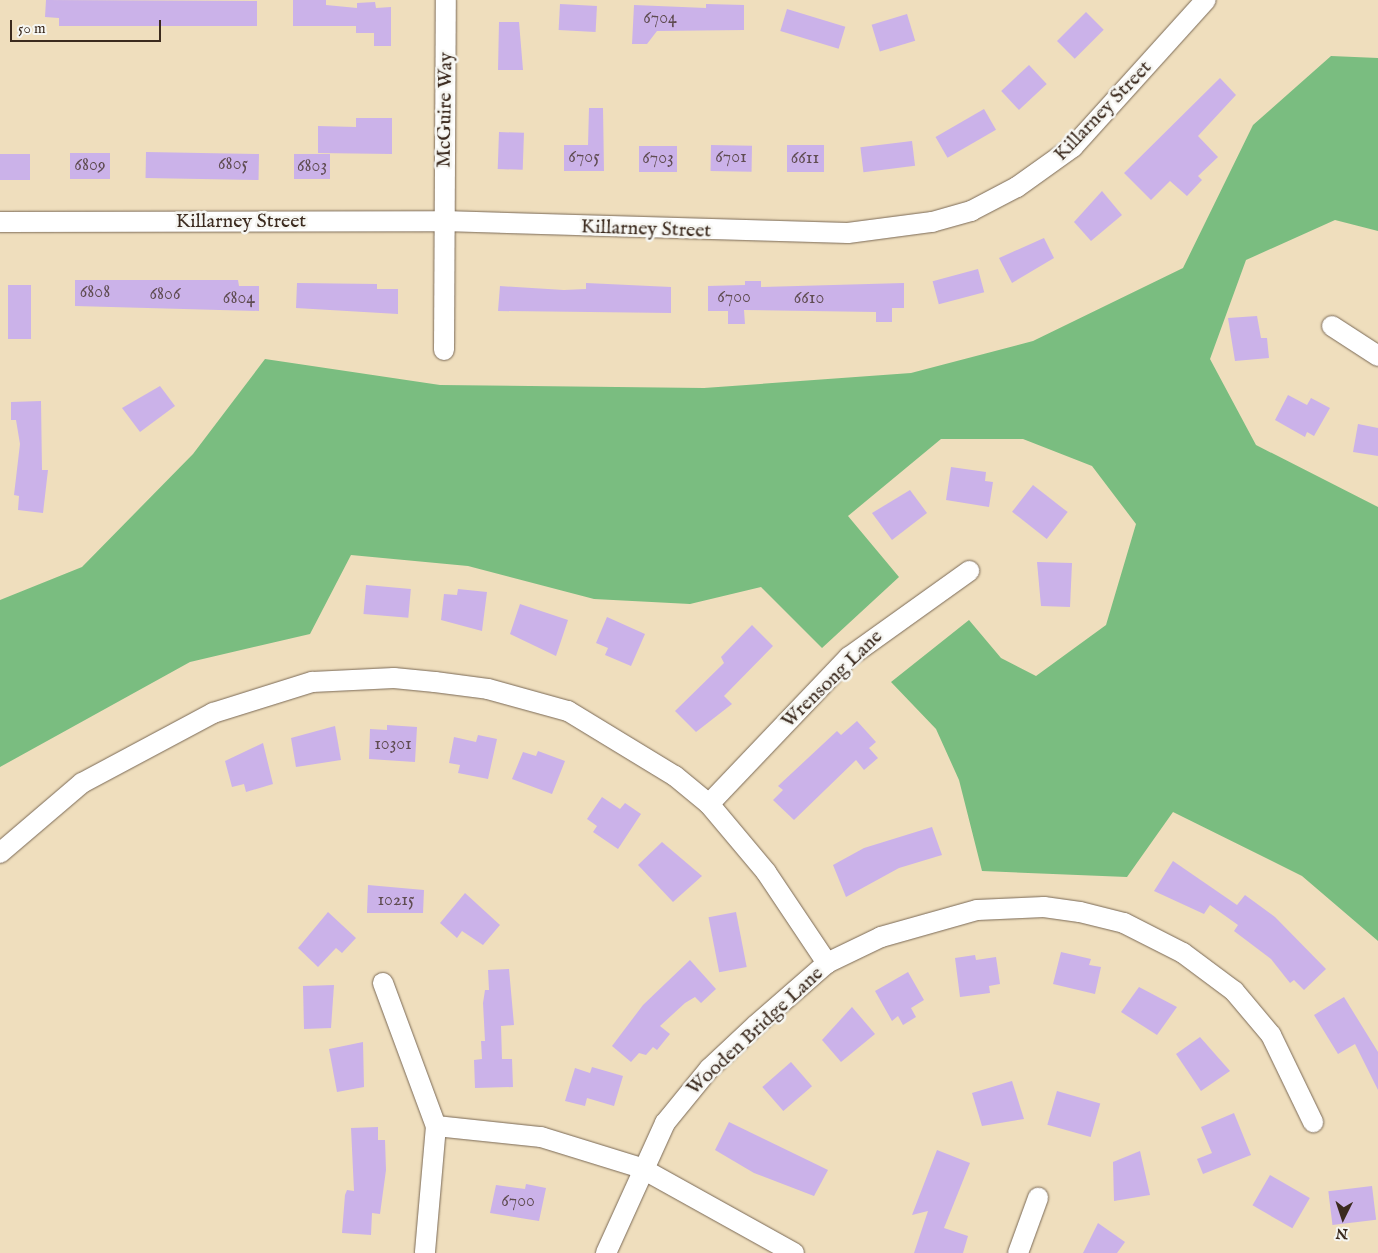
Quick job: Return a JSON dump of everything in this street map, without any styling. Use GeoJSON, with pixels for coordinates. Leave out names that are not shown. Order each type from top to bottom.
{"type":"FeatureCollection","features":[{"type":"Feature","properties":{"kind":"street","name":"McGuire Way"},"geometry":{"type":"LineString","coordinates":[[444,350],[446,0]]}},
{"type":"Feature","properties":{"kind":"street","name":"Killarney Street"},"geometry":{"type":"LineString","coordinates":[[0,222],[444,221],[848,232],[895,228],[971,212],[1018,187],[1073,147],[1206,0]]}},
{"type":"Feature","properties":{"kind":"street"},"geometry":{"type":"LineString","coordinates":[[1332,326],[1378,356]]}},
{"type":"Feature","properties":{"kind":"street","name":"Wrensong Lane"},"geometry":{"type":"LineString","coordinates":[[709,804],[849,657],[968,571]]}},
{"type":"Feature","properties":{"kind":"street"},"geometry":{"type":"LineString","coordinates":[[0,853],[82,783],[147,744],[259,695],[345,678],[394,678],[488,689],[568,711],[636,749],[709,804],[766,872],[827,963]]}},
{"type":"Feature","properties":{"kind":"street","name":"Wooden Bridge Lane"},"geometry":{"type":"LineString","coordinates":[[606,1253],[642,1168],[665,1123],[709,1069],[827,963],[882,937],[977,910],[1044,907],[1124,922],[1183,953],[1246,1003],[1286,1060],[1313,1122]]}},
{"type":"Feature","properties":{"kind":"street"},"geometry":{"type":"LineString","coordinates":[[382,983],[436,1126],[425,1253]]}},
{"type":"Feature","properties":{"kind":"street"},"geometry":{"type":"LineString","coordinates":[[436,1126],[541,1137],[642,1168],[794,1253]]}},
{"type":"Feature","properties":{"kind":"street"},"geometry":{"type":"LineString","coordinates":[[1018,1253],[1038,1198]]}},
{"type":"Feature","properties":{"kind":"green space"},"geometry":{"type":"Polygon","coordinates":[[[1331,56],[1378,58],[1378,231],[1335,220],[1246,260],[1210,359],[1256,445],[1378,507],[1378,941],[1302,876],[1173,812],[1127,877],[982,871],[959,780],[936,729],[891,682],[969,620],[1001,658],[1036,676],[1106,625],[1136,524],[1092,466],[1023,439],[941,439],[848,516],[899,577],[822,648],[761,587],[690,604],[594,599],[468,566],[351,555],[310,634],[190,662],[0,767],[0,600],[82,567],[193,454],[265,359],[440,385],[704,388],[911,373],[1033,341],[1183,268],[1253,125],[1331,56]]]}},
{"type":"Feature","properties":{"kind":"building"},"geometry":{"type":"Polygon","coordinates":[[[46,0],[257,1],[257,26],[59,26],[59,18],[45,17],[46,0]]]}},
{"type":"Feature","properties":{"kind":"building"},"geometry":{"type":"Polygon","coordinates":[[[293,0],[326,0],[326,5],[357,8],[357,3],[375,2],[376,8],[391,7],[391,46],[374,46],[374,33],[356,33],[356,26],[293,26],[293,0]]]}},
{"type":"Feature","properties":{"kind":"building"},"geometry":{"type":"Polygon","coordinates":[[[560,4],[597,6],[596,32],[559,30],[560,4]]]}},
{"type":"Feature","properties":{"kind":"building"},"geometry":{"type":"Polygon","coordinates":[[[706,4],[744,5],[744,30],[657,31],[647,44],[632,44],[634,5],[706,8],[706,4]]]}},
{"type":"Feature","properties":{"kind":"building"},"geometry":{"type":"Polygon","coordinates":[[[787,9],[845,27],[839,49],[780,31],[787,9]]]}},
{"type":"Feature","properties":{"kind":"building"},"geometry":{"type":"Polygon","coordinates":[[[1086,12],[1104,30],[1075,59],[1057,41],[1086,12]]]}},
{"type":"Feature","properties":{"kind":"building"},"geometry":{"type":"Polygon","coordinates":[[[907,14],[915,41],[880,52],[872,25],[907,14]]]}},
{"type":"Feature","properties":{"kind":"building"},"geometry":{"type":"Polygon","coordinates":[[[499,22],[519,22],[523,70],[498,70],[499,22]]]}},
{"type":"Feature","properties":{"kind":"building"},"geometry":{"type":"Polygon","coordinates":[[[1029,65],[1047,84],[1019,110],[1001,91],[1029,65]]]}},
{"type":"Feature","properties":{"kind":"building"},"geometry":{"type":"Polygon","coordinates":[[[1220,78],[1236,95],[1198,136],[1218,157],[1198,176],[1202,180],[1187,196],[1170,181],[1151,200],[1124,173],[1220,78]]]}},
{"type":"Feature","properties":{"kind":"building"},"geometry":{"type":"Polygon","coordinates":[[[589,108],[603,108],[604,171],[564,171],[564,145],[588,145],[589,108]]]}},
{"type":"Feature","properties":{"kind":"building"},"geometry":{"type":"Polygon","coordinates":[[[984,109],[996,130],[948,158],[936,137],[984,109]]]}},
{"type":"Feature","properties":{"kind":"building"},"geometry":{"type":"Polygon","coordinates":[[[356,118],[392,118],[392,154],[318,153],[318,126],[356,127],[356,118]]]}},
{"type":"Feature","properties":{"kind":"building"},"geometry":{"type":"Polygon","coordinates":[[[499,132],[524,133],[523,170],[498,169],[499,132]]]}},
{"type":"Feature","properties":{"kind":"building"},"geometry":{"type":"Polygon","coordinates":[[[912,141],[915,166],[863,172],[860,147],[912,141]]]}},
{"type":"Feature","properties":{"kind":"building"},"geometry":{"type":"Polygon","coordinates":[[[711,145],[752,146],[752,172],[711,171],[711,145]]]}},
{"type":"Feature","properties":{"kind":"building"},"geometry":{"type":"Polygon","coordinates":[[[787,145],[824,145],[824,172],[787,172],[787,145]]]}},
{"type":"Feature","properties":{"kind":"building"},"geometry":{"type":"Polygon","coordinates":[[[639,146],[677,146],[677,172],[639,172],[639,146]]]}},
{"type":"Feature","properties":{"kind":"building"},"geometry":{"type":"Polygon","coordinates":[[[146,152],[259,154],[259,180],[146,178],[146,152]]]}},
{"type":"Feature","properties":{"kind":"building"},"geometry":{"type":"Polygon","coordinates":[[[70,153],[110,153],[110,179],[70,179],[70,153]]]}},
{"type":"Feature","properties":{"kind":"building"},"geometry":{"type":"Polygon","coordinates":[[[0,154],[30,154],[30,180],[0,180],[0,154]]]}},
{"type":"Feature","properties":{"kind":"building"},"geometry":{"type":"Polygon","coordinates":[[[294,154],[330,154],[330,179],[294,179],[294,154]]]}},
{"type":"Feature","properties":{"kind":"building"},"geometry":{"type":"Polygon","coordinates":[[[1102,191],[1122,215],[1091,241],[1074,222],[1102,191]]]}},
{"type":"Feature","properties":{"kind":"building"},"geometry":{"type":"Polygon","coordinates":[[[1044,238],[1054,258],[1012,283],[999,258],[1044,238]]]}},
{"type":"Feature","properties":{"kind":"building"},"geometry":{"type":"Polygon","coordinates":[[[978,269],[984,292],[939,304],[933,281],[978,269]]]}},
{"type":"Feature","properties":{"kind":"building"},"geometry":{"type":"Polygon","coordinates":[[[75,280],[238,280],[239,286],[259,286],[259,311],[75,306],[75,280]]]}},
{"type":"Feature","properties":{"kind":"building"},"geometry":{"type":"Polygon","coordinates":[[[745,281],[761,281],[761,287],[904,283],[904,308],[892,308],[892,322],[876,322],[876,312],[744,310],[745,324],[728,324],[728,311],[708,311],[708,286],[745,285],[745,281]]]}},
{"type":"Feature","properties":{"kind":"building"},"geometry":{"type":"Polygon","coordinates":[[[297,283],[377,284],[377,289],[398,289],[398,314],[296,308],[297,283]]]}},
{"type":"Feature","properties":{"kind":"building"},"geometry":{"type":"Polygon","coordinates":[[[586,283],[671,287],[671,313],[498,311],[500,286],[564,290],[586,289],[586,283]]]}},
{"type":"Feature","properties":{"kind":"building"},"geometry":{"type":"Polygon","coordinates":[[[8,285],[31,285],[31,339],[8,339],[8,285]]]}},
{"type":"Feature","properties":{"kind":"building"},"geometry":{"type":"Polygon","coordinates":[[[1257,316],[1261,338],[1267,338],[1269,358],[1235,361],[1228,318],[1257,316]]]}},
{"type":"Feature","properties":{"kind":"building"},"geometry":{"type":"Polygon","coordinates":[[[160,386],[175,406],[140,432],[122,408],[160,386]]]}},
{"type":"Feature","properties":{"kind":"building"},"geometry":{"type":"Polygon","coordinates":[[[1288,395],[1307,405],[1311,398],[1330,408],[1314,436],[1307,432],[1305,437],[1275,420],[1288,395]]]}},
{"type":"Feature","properties":{"kind":"building"},"geometry":{"type":"Polygon","coordinates":[[[41,401],[42,470],[48,470],[43,513],[18,510],[19,496],[14,495],[20,444],[16,420],[11,420],[11,402],[41,401]]]}},
{"type":"Feature","properties":{"kind":"building"},"geometry":{"type":"Polygon","coordinates":[[[1358,424],[1378,428],[1378,456],[1353,452],[1358,424]]]}},
{"type":"Feature","properties":{"kind":"building"},"geometry":{"type":"Polygon","coordinates":[[[951,467],[986,472],[985,481],[993,482],[989,507],[946,500],[951,467]]]}},
{"type":"Feature","properties":{"kind":"building"},"geometry":{"type":"Polygon","coordinates":[[[1033,485],[1068,512],[1047,539],[1012,512],[1033,485]]]}},
{"type":"Feature","properties":{"kind":"building"},"geometry":{"type":"Polygon","coordinates":[[[910,490],[927,513],[892,540],[872,513],[910,490]]]}},
{"type":"Feature","properties":{"kind":"building"},"geometry":{"type":"Polygon","coordinates":[[[1037,562],[1072,563],[1070,607],[1041,606],[1037,562]]]}},
{"type":"Feature","properties":{"kind":"building"},"geometry":{"type":"Polygon","coordinates":[[[366,585],[411,589],[408,618],[363,614],[366,585]]]}},
{"type":"Feature","properties":{"kind":"building"},"geometry":{"type":"Polygon","coordinates":[[[458,589],[487,592],[482,631],[441,620],[444,594],[457,595],[458,589]]]}},
{"type":"Feature","properties":{"kind":"building"},"geometry":{"type":"Polygon","coordinates":[[[520,604],[568,620],[556,656],[510,634],[520,604]]]}},
{"type":"Feature","properties":{"kind":"building"},"geometry":{"type":"Polygon","coordinates":[[[607,617],[645,634],[631,666],[605,655],[608,648],[596,643],[607,617]]]}},
{"type":"Feature","properties":{"kind":"building"},"geometry":{"type":"Polygon","coordinates":[[[752,625],[773,646],[724,696],[732,704],[696,732],[675,711],[724,663],[721,657],[752,625]]]}},
{"type":"Feature","properties":{"kind":"building"},"geometry":{"type":"Polygon","coordinates":[[[857,721],[876,742],[869,748],[878,758],[864,770],[856,760],[794,820],[773,800],[783,790],[778,786],[837,731],[841,735],[857,721]]]}},
{"type":"Feature","properties":{"kind":"building"},"geometry":{"type":"Polygon","coordinates":[[[387,725],[417,727],[415,762],[369,759],[370,729],[387,730],[387,725]]]}},
{"type":"Feature","properties":{"kind":"building"},"geometry":{"type":"Polygon","coordinates":[[[335,726],[341,760],[296,767],[291,738],[335,726]]]}},
{"type":"Feature","properties":{"kind":"building"},"geometry":{"type":"Polygon","coordinates":[[[478,735],[497,739],[488,779],[458,773],[460,765],[449,763],[454,737],[476,742],[478,735]]]}},
{"type":"Feature","properties":{"kind":"building"},"geometry":{"type":"Polygon","coordinates":[[[263,743],[273,784],[246,792],[244,784],[232,787],[225,761],[263,743]]]}},
{"type":"Feature","properties":{"kind":"building"},"geometry":{"type":"Polygon","coordinates":[[[538,751],[565,761],[552,794],[512,779],[523,752],[536,756],[538,751]]]}},
{"type":"Feature","properties":{"kind":"building"},"geometry":{"type":"Polygon","coordinates":[[[602,797],[620,809],[625,803],[641,814],[618,849],[593,832],[597,826],[587,819],[602,797]]]}},
{"type":"Feature","properties":{"kind":"building"},"geometry":{"type":"Polygon","coordinates":[[[932,827],[942,855],[899,868],[846,897],[833,865],[864,848],[932,827]]]}},
{"type":"Feature","properties":{"kind":"building"},"geometry":{"type":"Polygon","coordinates":[[[662,842],[702,876],[673,902],[638,865],[662,842]]]}},
{"type":"Feature","properties":{"kind":"building"},"geometry":{"type":"Polygon","coordinates":[[[1173,861],[1237,905],[1245,895],[1275,917],[1326,969],[1304,990],[1294,980],[1290,983],[1271,959],[1234,931],[1238,925],[1210,905],[1204,914],[1154,891],[1173,861]]]}},
{"type":"Feature","properties":{"kind":"building"},"geometry":{"type":"Polygon","coordinates":[[[368,885],[424,890],[423,913],[367,913],[368,885]]]}},
{"type":"Feature","properties":{"kind":"building"},"geometry":{"type":"Polygon","coordinates":[[[465,893],[500,925],[483,945],[462,931],[457,938],[440,923],[465,893]]]}},
{"type":"Feature","properties":{"kind":"building"},"geometry":{"type":"Polygon","coordinates":[[[328,912],[356,938],[342,953],[336,948],[318,967],[298,948],[328,912]]]}},
{"type":"Feature","properties":{"kind":"building"},"geometry":{"type":"Polygon","coordinates":[[[736,912],[747,967],[719,972],[709,917],[736,912]]]}},
{"type":"Feature","properties":{"kind":"building"},"geometry":{"type":"Polygon","coordinates":[[[1061,952],[1091,959],[1089,965],[1101,967],[1095,994],[1053,984],[1061,952]]]}},
{"type":"Feature","properties":{"kind":"building"},"geometry":{"type":"Polygon","coordinates":[[[975,955],[976,960],[996,957],[1000,984],[989,986],[990,993],[960,997],[955,958],[975,955]]]}},
{"type":"Feature","properties":{"kind":"building"},"geometry":{"type":"Polygon","coordinates":[[[690,960],[716,989],[701,1003],[695,997],[685,1003],[660,1026],[670,1034],[657,1050],[653,1047],[646,1055],[639,1053],[631,1062],[612,1046],[643,1005],[690,960]]]}},
{"type":"Feature","properties":{"kind":"building"},"geometry":{"type":"Polygon","coordinates":[[[509,969],[514,1025],[501,1026],[502,1059],[512,1059],[513,1087],[475,1088],[474,1060],[482,1059],[481,1041],[485,1041],[483,1003],[485,990],[489,990],[488,970],[509,969]]]}},
{"type":"Feature","properties":{"kind":"building"},"geometry":{"type":"Polygon","coordinates":[[[908,972],[924,1000],[911,1008],[916,1017],[903,1025],[898,1016],[892,1021],[875,991],[908,972]]]}},
{"type":"Feature","properties":{"kind":"building"},"geometry":{"type":"Polygon","coordinates":[[[334,985],[331,1028],[304,1029],[303,986],[334,985]]]}},
{"type":"Feature","properties":{"kind":"building"},"geometry":{"type":"Polygon","coordinates":[[[1139,987],[1177,1007],[1157,1035],[1121,1012],[1139,987]]]}},
{"type":"Feature","properties":{"kind":"building"},"geometry":{"type":"Polygon","coordinates":[[[1344,997],[1378,1052],[1378,1090],[1355,1044],[1338,1054],[1314,1015],[1344,997]]]}},
{"type":"Feature","properties":{"kind":"building"},"geometry":{"type":"Polygon","coordinates":[[[852,1007],[875,1034],[841,1062],[822,1040],[852,1007]]]}},
{"type":"Feature","properties":{"kind":"building"},"geometry":{"type":"Polygon","coordinates":[[[1200,1037],[1230,1071],[1201,1091],[1176,1054],[1200,1037]]]}},
{"type":"Feature","properties":{"kind":"building"},"geometry":{"type":"Polygon","coordinates":[[[363,1042],[364,1087],[337,1092],[329,1049],[363,1042]]]}},
{"type":"Feature","properties":{"kind":"building"},"geometry":{"type":"Polygon","coordinates":[[[791,1062],[812,1086],[783,1111],[762,1087],[791,1062]]]}},
{"type":"Feature","properties":{"kind":"building"},"geometry":{"type":"Polygon","coordinates":[[[592,1067],[623,1076],[614,1106],[587,1098],[585,1106],[565,1101],[575,1068],[590,1073],[592,1067]]]}},
{"type":"Feature","properties":{"kind":"building"},"geometry":{"type":"Polygon","coordinates":[[[1012,1081],[1024,1119],[982,1126],[972,1093],[1012,1081]]]}},
{"type":"Feature","properties":{"kind":"building"},"geometry":{"type":"Polygon","coordinates":[[[1057,1091],[1100,1103],[1091,1137],[1047,1125],[1057,1091]]]}},
{"type":"Feature","properties":{"kind":"building"},"geometry":{"type":"Polygon","coordinates":[[[1234,1113],[1251,1155],[1203,1174],[1197,1159],[1212,1153],[1201,1127],[1234,1113]]]}},
{"type":"Feature","properties":{"kind":"building"},"geometry":{"type":"Polygon","coordinates":[[[729,1122],[828,1170],[814,1196],[754,1173],[715,1150],[729,1122]]]}},
{"type":"Feature","properties":{"kind":"building"},"geometry":{"type":"Polygon","coordinates":[[[378,1127],[378,1140],[385,1140],[386,1170],[380,1214],[372,1213],[371,1235],[342,1233],[345,1195],[347,1190],[354,1191],[351,1128],[378,1127]]]}},
{"type":"Feature","properties":{"kind":"building"},"geometry":{"type":"Polygon","coordinates":[[[937,1150],[970,1163],[944,1228],[968,1236],[963,1253],[914,1253],[928,1211],[912,1215],[937,1150]]]}},
{"type":"Feature","properties":{"kind":"building"},"geometry":{"type":"Polygon","coordinates":[[[1140,1151],[1150,1195],[1114,1201],[1113,1162],[1140,1151]]]}},
{"type":"Feature","properties":{"kind":"building"},"geometry":{"type":"Polygon","coordinates":[[[1270,1175],[1310,1198],[1292,1228],[1252,1205],[1270,1175]]]}},
{"type":"Feature","properties":{"kind":"building"},"geometry":{"type":"Polygon","coordinates":[[[526,1184],[546,1188],[539,1221],[490,1213],[496,1185],[525,1189],[526,1184]]]}},
{"type":"Feature","properties":{"kind":"building"},"geometry":{"type":"Polygon","coordinates":[[[1372,1186],[1376,1220],[1332,1225],[1328,1191],[1372,1186]]]}},
{"type":"Feature","properties":{"kind":"building"},"geometry":{"type":"Polygon","coordinates":[[[1098,1223],[1125,1242],[1117,1253],[1083,1253],[1098,1223]]]}}]}
